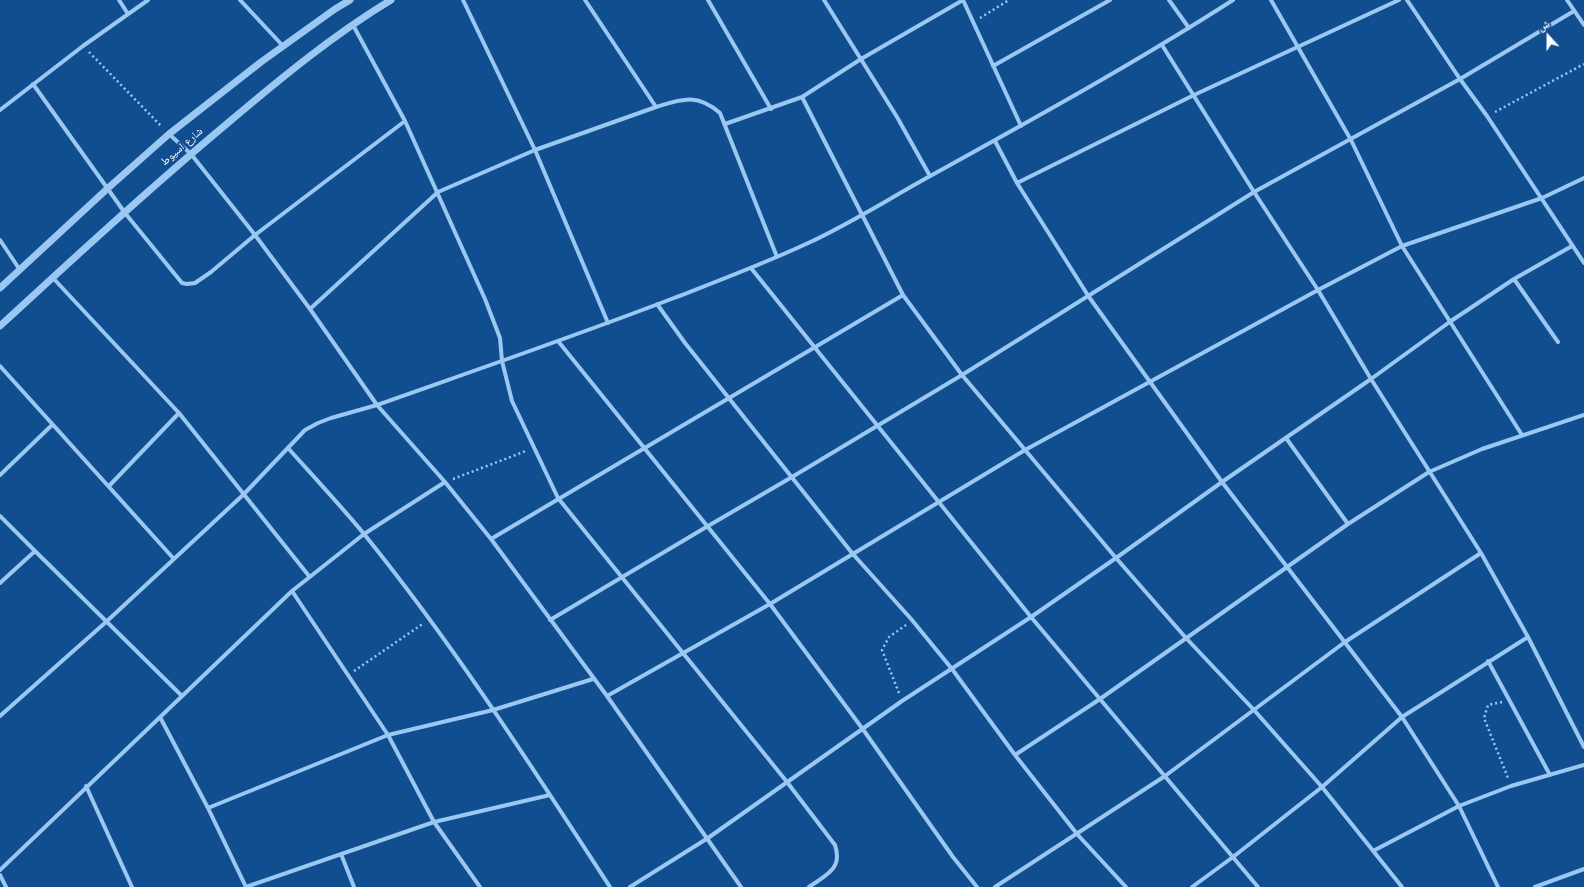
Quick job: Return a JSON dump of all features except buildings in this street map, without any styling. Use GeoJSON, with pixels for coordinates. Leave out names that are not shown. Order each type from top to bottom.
{"type":"FeatureCollection","features":[{"type":"Feature","properties":{"kind":"street"},"geometry":{"type":"LineString","coordinates":[[119,0],[128,14]]}},
{"type":"Feature","properties":{"kind":"street"},"geometry":{"type":"LineString","coordinates":[[0,110],[83,46],[148,0]]}},
{"type":"Feature","properties":{"kind":"street"},"geometry":{"type":"LineString","coordinates":[[240,0],[283,46]]}},
{"type":"Feature","properties":{"kind":"street","name":"شارع اسيوط"},"geometry":{"type":"LineString","coordinates":[[0,288],[21,271],[107,189],[169,134],[283,46],[350,0]]}},
{"type":"Feature","properties":{"kind":"street","name":"شارع اسيوط"},"geometry":{"type":"LineString","coordinates":[[0,326],[191,154],[266,91],[353,25],[391,0]]}},
{"type":"Feature","properties":{"kind":"street"},"geometry":{"type":"LineString","coordinates":[[463,0],[535,150],[608,323]]}},
{"type":"Feature","properties":{"kind":"street"},"geometry":{"type":"LineString","coordinates":[[585,0],[656,107]]}},
{"type":"Feature","properties":{"kind":"street"},"geometry":{"type":"LineString","coordinates":[[708,0],[771,109]]}},
{"type":"Feature","properties":{"kind":"street"},"geometry":{"type":"LineString","coordinates":[[824,0],[897,117],[930,176]]}},
{"type":"Feature","properties":{"kind":"street"},"geometry":{"type":"LineString","coordinates":[[725,124],[802,97],[861,59],[963,0],[1021,126]]}},
{"type":"Feature","properties":{"kind":"street"},"geometry":{"type":"LineString","coordinates":[[993,66],[1110,0]]}},
{"type":"Feature","properties":{"kind":"street"},"geometry":{"type":"LineString","coordinates":[[1169,0],[1190,28]]}},
{"type":"Feature","properties":{"kind":"street"},"geometry":{"type":"LineString","coordinates":[[0,716],[106,622],[244,494],[305,430],[318,423],[377,405],[608,323],[751,268],[834,231],[1162,45],[1233,0]]}},
{"type":"Feature","properties":{"kind":"street"},"geometry":{"type":"LineString","coordinates":[[1271,0],[1351,140],[1402,246],[1522,435]]}},
{"type":"Feature","properties":{"kind":"street"},"geometry":{"type":"LineString","coordinates":[[1017,183],[1194,95],[1399,0]]}},
{"type":"Feature","properties":{"kind":"street"},"geometry":{"type":"LineString","coordinates":[[1407,0],[1460,79],[1487,116],[1584,263]]}},
{"type":"Feature","properties":{"kind":"street"},"geometry":{"type":"LineString","coordinates":[[1567,0],[1584,26]]}},
{"type":"Feature","properties":{"kind":"street"},"geometry":{"type":"LineString","coordinates":[[550,620],[962,375],[1254,192],[1460,79],[1574,11]]}},
{"type":"Feature","properties":{"kind":"street"},"geometry":{"type":"LineString","coordinates":[[353,25],[405,121],[438,192],[497,329],[500,338],[502,361],[512,401],[558,498],[787,782],[835,845],[838,854],[837,863],[831,871],[808,887]]}},
{"type":"Feature","properties":{"kind":"street"},"geometry":{"type":"LineString","coordinates":[[1162,45],[1254,192],[1318,290],[1371,379],[1481,553],[1528,637],[1584,747]]}},
{"type":"Feature","properties":{"kind":"street"},"geometry":{"type":"LineString","coordinates":[[33,84],[125,213],[182,283],[186,284],[195,283],[211,272],[255,235],[405,121]]}},
{"type":"Feature","properties":{"kind":"street"},"geometry":{"type":"LineString","coordinates":[[802,97],[903,295],[962,375],[1116,558],[1186,638],[1254,710],[1322,786],[1402,887]]}},
{"type":"Feature","properties":{"kind":"street"},"geometry":{"type":"LineString","coordinates":[[310,309],[438,192],[535,150],[679,100],[690,99],[702,101],[710,104],[720,113],[777,257]]}},
{"type":"Feature","properties":{"kind":"street"},"geometry":{"type":"LineString","coordinates":[[169,134],[191,154],[255,235],[310,309],[377,405],[445,482],[490,539],[607,696],[741,887]]}},
{"type":"Feature","properties":{"kind":"street"},"geometry":{"type":"LineString","coordinates":[[995,140],[1017,183],[1089,296],[1222,482],[1402,717],[1459,806],[1498,887]]}},
{"type":"Feature","properties":{"kind":"street"},"geometry":{"type":"LineString","coordinates":[[607,696],[770,604],[852,553],[940,503],[1026,450],[1318,290],[1402,246],[1542,198],[1584,178]]}},
{"type":"Feature","properties":{"kind":"street"},"geometry":{"type":"LineString","coordinates":[[0,240],[21,271]]}},
{"type":"Feature","properties":{"kind":"street"},"geometry":{"type":"LineString","coordinates":[[630,887],[708,838],[862,728],[1031,617],[1371,379],[1450,321],[1514,279],[1572,246]]}},
{"type":"Feature","properties":{"kind":"street"},"geometry":{"type":"LineString","coordinates":[[751,268],[1031,617],[1258,887]]}},
{"type":"Feature","properties":{"kind":"street"},"geometry":{"type":"LineString","coordinates":[[53,278],[179,413],[309,576]]}},
{"type":"Feature","properties":{"kind":"street"},"geometry":{"type":"LineString","coordinates":[[1514,279],[1558,342]]}},
{"type":"Feature","properties":{"kind":"street"},"geometry":{"type":"LineString","coordinates":[[490,539],[903,295]]}},
{"type":"Feature","properties":{"kind":"street"},"geometry":{"type":"LineString","coordinates":[[657,304],[852,553],[912,620],[952,669],[1077,834],[1126,887]]}},
{"type":"Feature","properties":{"kind":"street"},"geometry":{"type":"LineString","coordinates":[[558,341],[770,604],[862,728],[906,792],[977,887]]}},
{"type":"Feature","properties":{"kind":"street"},"geometry":{"type":"LineString","coordinates":[[0,366],[174,559]]}},
{"type":"Feature","properties":{"kind":"street"},"geometry":{"type":"LineString","coordinates":[[109,486],[179,413]]}},
{"type":"Feature","properties":{"kind":"street"},"geometry":{"type":"LineString","coordinates":[[1015,754],[1100,699],[1348,524],[1429,472],[1482,449],[1584,415]]}},
{"type":"Feature","properties":{"kind":"street"},"geometry":{"type":"LineString","coordinates":[[0,475],[52,425]]}},
{"type":"Feature","properties":{"kind":"street"},"geometry":{"type":"LineString","coordinates":[[1286,438],[1348,524]]}},
{"type":"Feature","properties":{"kind":"street"},"geometry":{"type":"LineString","coordinates":[[288,448],[364,534],[430,620],[493,710],[610,887]]}},
{"type":"Feature","properties":{"kind":"street"},"geometry":{"type":"LineString","coordinates":[[0,870],[86,786],[309,576],[364,534],[445,482]]}},
{"type":"Feature","properties":{"kind":"street"},"geometry":{"type":"LineString","coordinates":[[0,516],[182,696]]}},
{"type":"Feature","properties":{"kind":"street"},"geometry":{"type":"LineString","coordinates":[[0,583],[35,551]]}},
{"type":"Feature","properties":{"kind":"street"},"geometry":{"type":"LineString","coordinates":[[995,887],[1165,776],[1345,642],[1481,553]]}},
{"type":"Feature","properties":{"kind":"street"},"geometry":{"type":"LineString","coordinates":[[292,591],[388,735],[434,822],[480,887]]}},
{"type":"Feature","properties":{"kind":"street"},"geometry":{"type":"LineString","coordinates":[[1192,887],[1233,857],[1322,786],[1402,717],[1528,637]]}},
{"type":"Feature","properties":{"kind":"street"},"geometry":{"type":"LineString","coordinates":[[1488,661],[1550,775]]}},
{"type":"Feature","properties":{"kind":"street"},"geometry":{"type":"LineString","coordinates":[[208,808],[388,735],[493,710],[593,679]]}},
{"type":"Feature","properties":{"kind":"street"},"geometry":{"type":"LineString","coordinates":[[160,717],[208,808],[246,887],[434,822],[550,795]]}},
{"type":"Feature","properties":{"kind":"street"},"geometry":{"type":"LineString","coordinates":[[1373,851],[1459,806],[1511,786],[1584,765]]}},
{"type":"Feature","properties":{"kind":"street"},"geometry":{"type":"LineString","coordinates":[[86,786],[132,887]]}},
{"type":"Feature","properties":{"kind":"street"},"geometry":{"type":"LineString","coordinates":[[341,854],[354,887]]}},
{"type":"Feature","properties":{"kind":"street"},"geometry":{"type":"LineString","coordinates":[[1535,887],[1584,869]]}},
{"type":"Feature","properties":{"kind":"street"},"geometry":{"type":"LineString","coordinates":[[0,875],[6,887]]}},
{"type":"Feature","properties":{"kind":"path"},"geometry":{"type":"LineString","coordinates":[[973,22],[1009,0]]}},
{"type":"Feature","properties":{"kind":"path"},"geometry":{"type":"LineString","coordinates":[[83,46],[169,134]]}},
{"type":"Feature","properties":{"kind":"path"},"geometry":{"type":"LineString","coordinates":[[1487,116],[1584,64]]}},
{"type":"Feature","properties":{"kind":"path"},"geometry":{"type":"LineString","coordinates":[[445,482],[534,448]]}},
{"type":"Feature","properties":{"kind":"path"},"geometry":{"type":"LineString","coordinates":[[348,675],[430,620]]}},
{"type":"Feature","properties":{"kind":"path"},"geometry":{"type":"LineString","coordinates":[[902,701],[882,650],[889,637],[912,620]]}},
{"type":"Feature","properties":{"kind":"path"},"geometry":{"type":"LineString","coordinates":[[1510,700],[1488,705],[1484,718],[1511,786]]}}]}
